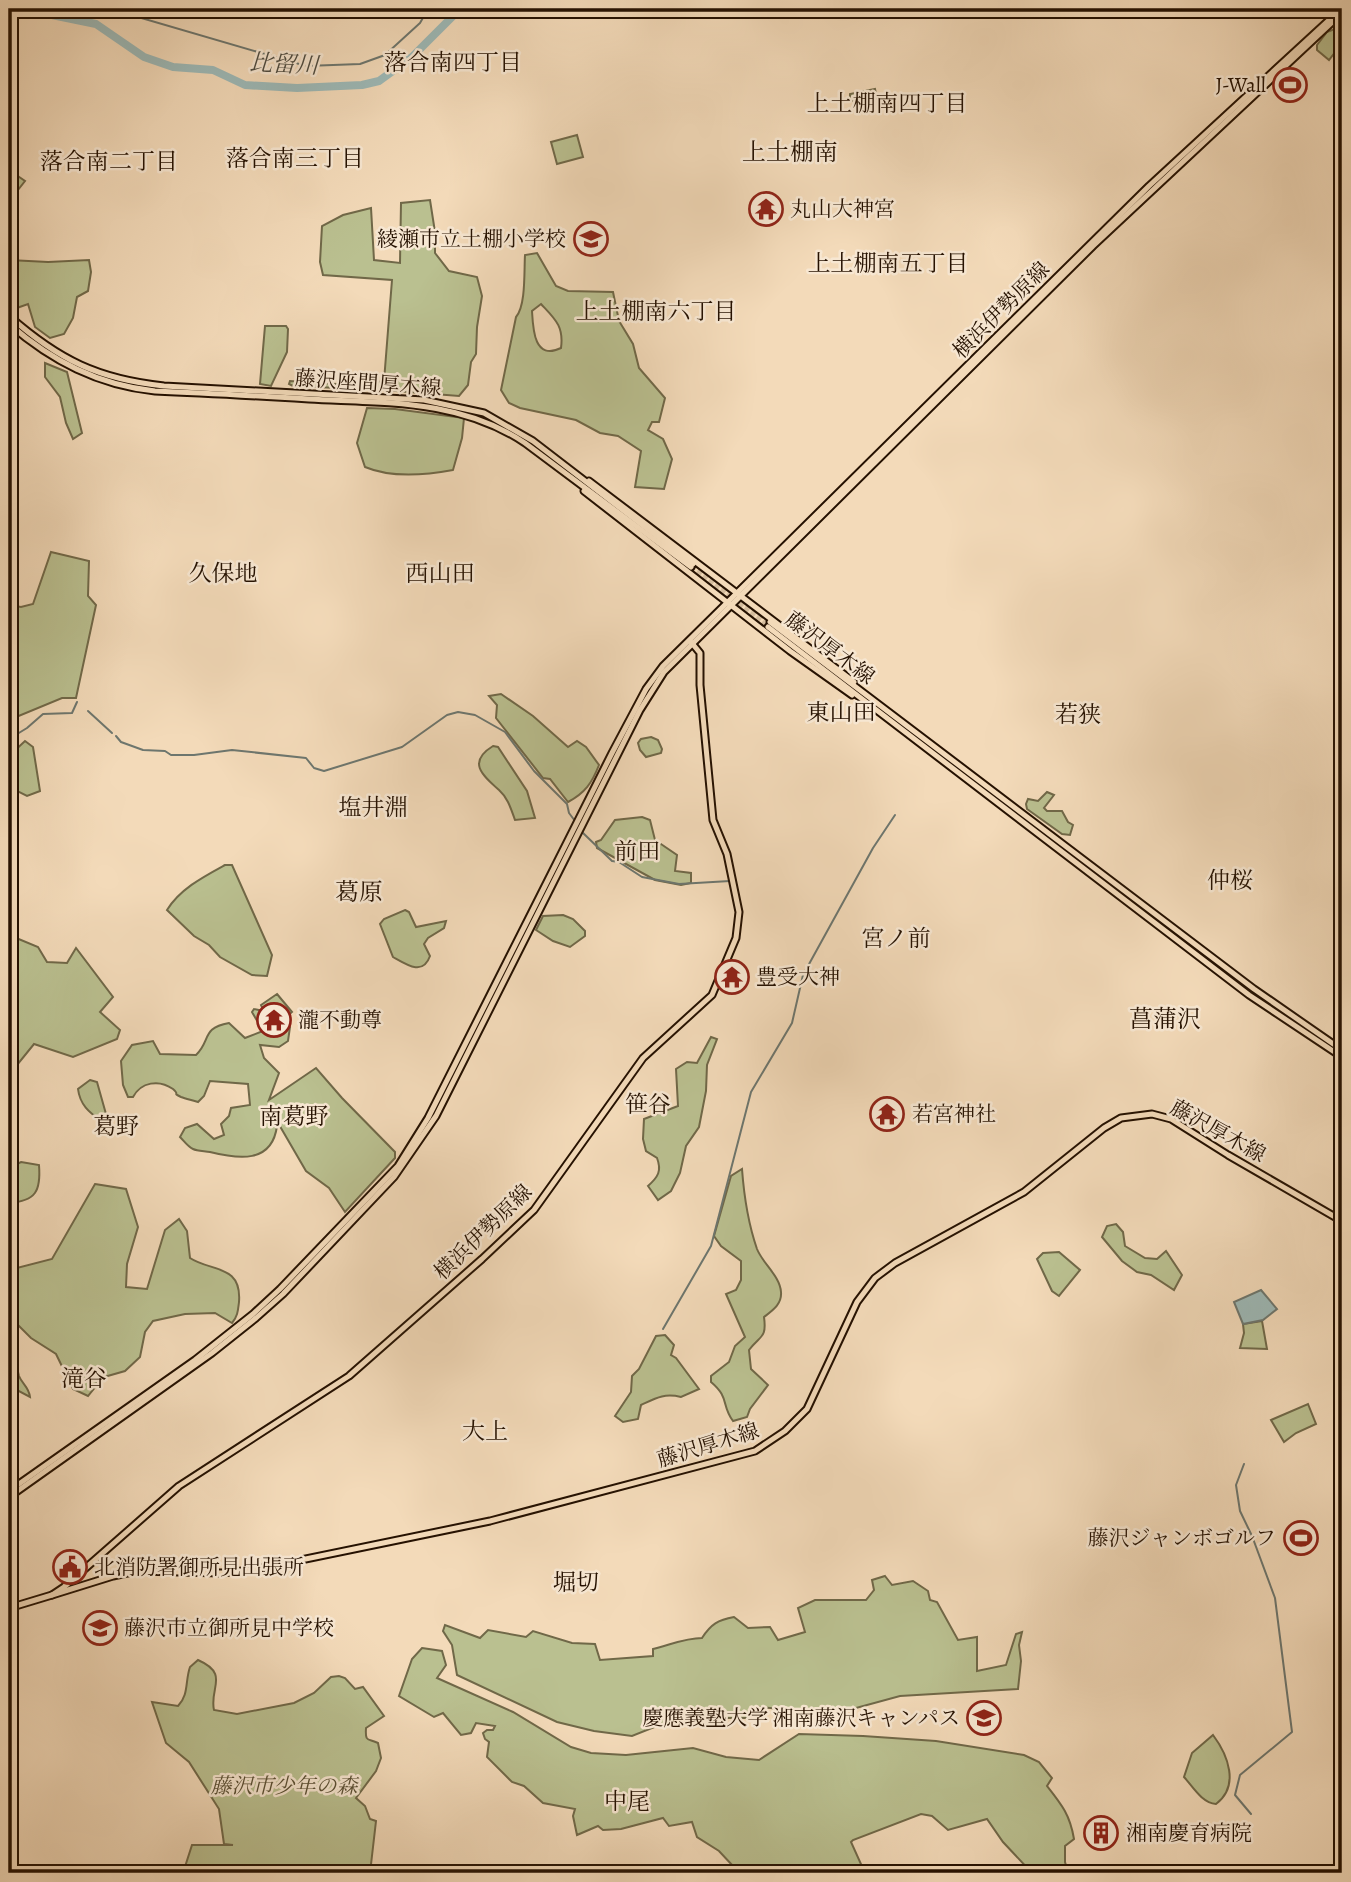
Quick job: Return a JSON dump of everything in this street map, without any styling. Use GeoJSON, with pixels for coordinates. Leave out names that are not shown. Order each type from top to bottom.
{"type":"FeatureCollection","features":[{"type":"Feature","properties":{"kind":"main road","name":"横浜伊勢原線"},"geometry":{"type":"LineString","coordinates":[[9,1491],[195,1360],[253,1314],[398,1166],[428,1118],[643,695],[663,666],[730,603],[1149,186],[1342,11]]}},
{"type":"Feature","properties":{"kind":"main road","name":"藤沢座間厚木線"},"geometry":{"type":"LineString","coordinates":[[9,316],[40,342],[68,360],[123,381],[164,386],[424,400],[484,414],[519,431],[571,475]]}},
{"type":"Feature","properties":{"kind":"main road","name":"藤沢座間厚木線"},"geometry":{"type":"LineString","coordinates":[[9,324],[56,359],[93,377],[122,386],[155,391],[425,405],[468,415],[507,431],[692,565]]}},
{"type":"Feature","properties":{"kind":"main road"},"geometry":{"type":"LineString","coordinates":[[571,475],[602,489],[846,675],[880,709]]}},
{"type":"Feature","properties":{"kind":"main road"},"geometry":{"type":"LineString","coordinates":[[571,475],[589,496],[838,687],[880,709]]}},
{"type":"Feature","properties":{"kind":"main road","name":"藤沢厚木線"},"geometry":{"type":"LineString","coordinates":[[769,624],[1249,995],[1342,1057]]}},
{"type":"Feature","properties":{"kind":"main road","name":"横浜伊勢原線"},"geometry":{"type":"LineString","coordinates":[[9,1497],[249,1324],[283,1294],[394,1177],[436,1116],[651,691],[690,641]]}},
{"type":"Feature","properties":{"kind":"main road","name":"横浜伊勢原線"},"geometry":{"type":"LineString","coordinates":[[9,1608],[52,1595],[185,1482],[343,1380],[482,1259],[534,1210],[643,1058],[712,995],[736,938],[739,912],[727,854],[713,820],[700,685],[700,653],[690,641]]}},
{"type":"Feature","properties":{"kind":"main road","name":"藤沢厚木線"},"geometry":{"type":"LineString","coordinates":[[880,709],[1262,995],[1342,1050]]}},
{"type":"Feature","properties":{"kind":"main road","name":"藤沢厚木線"},"geometry":{"type":"LineString","coordinates":[[52,1595],[122,1573],[150,1570],[193,1573],[252,1570],[448,1531],[755,1451],[785,1431],[807,1409],[857,1302],[875,1278],[895,1263],[1024,1192],[1104,1128],[1121,1118],[1152,1114],[1171,1119],[1342,1221]]}},
{"type":"Feature","properties":{"kind":"green space"},"geometry":{"type":"Polygon","coordinates":[[[1342,29],[1342,43],[1329,60],[1317,50],[1317,45],[1327,32],[1342,29]]]}},
{"type":"Feature","properties":{"kind":"green space"},"geometry":{"type":"Polygon","coordinates":[[[875,89],[877,99],[850,101],[850,94],[875,89]]]}},
{"type":"Feature","properties":{"kind":"green space"},"geometry":{"type":"Polygon","coordinates":[[[577,135],[583,157],[557,164],[551,142],[577,135]]]}},
{"type":"Feature","properties":{"kind":"green space"},"geometry":{"type":"Polygon","coordinates":[[[9,170],[25,181],[14,195],[9,192],[9,170]]]}},
{"type":"Feature","properties":{"kind":"green space"},"geometry":{"type":"Polygon","coordinates":[[[430,200],[435,253],[449,271],[477,277],[482,296],[476,354],[471,362],[468,385],[459,396],[289,384],[290,381],[353,385],[384,381],[392,280],[323,275],[320,262],[322,226],[343,215],[371,208],[374,260],[400,263],[401,203],[430,200]]]}},
{"type":"Feature","properties":{"kind":"green space"},"geometry":{"type":"Polygon","coordinates":[[[537,253],[556,286],[568,291],[613,292],[619,321],[633,344],[639,368],[665,398],[659,422],[652,422],[648,430],[663,439],[672,459],[664,489],[635,487],[641,451],[618,436],[600,433],[576,420],[520,408],[509,403],[501,390],[516,317],[523,297],[525,255],[537,253]],[[541,304],[532,311],[537,341],[545,350],[561,348],[561,334],[557,323],[541,304]]]}},
{"type":"Feature","properties":{"kind":"green space"},"geometry":{"type":"Polygon","coordinates":[[[9,260],[89,260],[91,272],[88,291],[77,297],[73,318],[64,334],[50,338],[35,327],[28,304],[14,309],[9,304],[9,260]]]}},
{"type":"Feature","properties":{"kind":"green space"},"geometry":{"type":"Polygon","coordinates":[[[265,326],[286,326],[288,329],[287,352],[271,386],[260,384],[265,326]]]}},
{"type":"Feature","properties":{"kind":"green space"},"geometry":{"type":"Polygon","coordinates":[[[45,363],[67,372],[82,433],[73,439],[60,397],[45,377],[45,363]]]}},
{"type":"Feature","properties":{"kind":"green space"},"geometry":{"type":"Polygon","coordinates":[[[367,408],[464,418],[462,438],[453,470],[409,475],[386,473],[365,467],[357,443],[367,408]]]}},
{"type":"Feature","properties":{"kind":"green space"},"geometry":{"type":"Polygon","coordinates":[[[51,552],[89,561],[88,596],[96,605],[76,698],[62,698],[9,720],[9,605],[21,607],[33,604],[51,552]]]}},
{"type":"Feature","properties":{"kind":"green space"},"geometry":{"type":"Polygon","coordinates":[[[501,694],[533,716],[568,747],[577,741],[586,747],[599,765],[591,782],[579,795],[568,802],[550,779],[543,778],[496,718],[497,705],[489,696],[501,694]]]}},
{"type":"Feature","properties":{"kind":"green space"},"geometry":{"type":"Polygon","coordinates":[[[651,737],[658,740],[661,753],[646,757],[638,743],[641,739],[651,737]]]}},
{"type":"Feature","properties":{"kind":"green space"},"geometry":{"type":"Polygon","coordinates":[[[25,741],[33,747],[40,791],[27,796],[9,787],[9,756],[25,741]]]}},
{"type":"Feature","properties":{"kind":"green space"},"geometry":{"type":"Polygon","coordinates":[[[493,746],[498,747],[527,791],[535,818],[515,820],[505,797],[483,774],[479,763],[485,752],[493,746]]]}},
{"type":"Feature","properties":{"kind":"green space"},"geometry":{"type":"Polygon","coordinates":[[[1047,792],[1054,795],[1044,808],[1047,811],[1062,811],[1073,825],[1070,835],[1062,834],[1027,809],[1028,799],[1038,801],[1047,792]]]}},
{"type":"Feature","properties":{"kind":"green space"},"geometry":{"type":"Polygon","coordinates":[[[642,817],[650,820],[655,840],[677,855],[675,871],[691,873],[691,883],[681,885],[655,880],[597,848],[596,842],[601,840],[615,820],[642,817]]]}},
{"type":"Feature","properties":{"kind":"green space"},"geometry":{"type":"Polygon","coordinates":[[[225,865],[232,865],[272,955],[267,976],[252,975],[220,957],[167,910],[185,890],[225,865]]]}},
{"type":"Feature","properties":{"kind":"green space"},"geometry":{"type":"Polygon","coordinates":[[[405,910],[409,912],[416,927],[446,921],[444,928],[428,938],[424,944],[430,956],[423,966],[414,967],[393,957],[380,924],[384,919],[405,910]]]}},
{"type":"Feature","properties":{"kind":"green space"},"geometry":{"type":"Polygon","coordinates":[[[563,915],[573,919],[585,931],[585,936],[570,947],[553,941],[536,930],[543,916],[563,915]]]}},
{"type":"Feature","properties":{"kind":"green space"},"geometry":{"type":"Polygon","coordinates":[[[9,935],[38,947],[47,962],[67,963],[76,948],[113,997],[100,1012],[120,1030],[117,1039],[73,1057],[34,1044],[9,1075],[9,935]]]}},
{"type":"Feature","properties":{"kind":"green space"},"geometry":{"type":"Polygon","coordinates":[[[277,994],[292,1012],[284,1019],[290,1027],[288,1041],[279,1047],[260,1045],[264,1058],[279,1073],[269,1100],[316,1068],[395,1152],[395,1158],[345,1212],[329,1188],[306,1171],[274,1116],[267,1112],[266,1115],[277,1126],[274,1138],[261,1153],[252,1156],[195,1150],[180,1137],[185,1128],[197,1124],[214,1139],[224,1135],[221,1124],[229,1116],[231,1108],[250,1105],[248,1084],[210,1081],[204,1096],[198,1102],[181,1097],[168,1086],[156,1083],[145,1085],[133,1097],[128,1097],[123,1085],[121,1061],[132,1045],[153,1041],[160,1054],[196,1055],[214,1028],[229,1023],[245,1038],[263,1031],[252,1012],[254,1009],[264,1011],[261,1005],[277,994]]]}},
{"type":"Feature","properties":{"kind":"green space"},"geometry":{"type":"Polygon","coordinates":[[[711,1037],[717,1039],[707,1065],[706,1091],[699,1127],[686,1146],[680,1173],[671,1191],[658,1200],[648,1186],[657,1177],[659,1167],[657,1158],[646,1151],[643,1139],[644,1119],[678,1106],[676,1069],[687,1062],[697,1063],[711,1037]]]}},
{"type":"Feature","properties":{"kind":"green space"},"geometry":{"type":"Polygon","coordinates":[[[90,1080],[97,1082],[106,1114],[101,1121],[86,1108],[79,1095],[78,1089],[90,1080]]]}},
{"type":"Feature","properties":{"kind":"green space"},"geometry":{"type":"Polygon","coordinates":[[[21,1162],[39,1165],[38,1188],[31,1197],[9,1203],[9,1168],[21,1162]]]}},
{"type":"Feature","properties":{"kind":"green space"},"geometry":{"type":"Polygon","coordinates":[[[742,1169],[747,1209],[757,1249],[778,1281],[781,1296],[776,1306],[764,1317],[762,1336],[749,1350],[751,1369],[768,1385],[747,1417],[733,1421],[721,1393],[711,1382],[711,1376],[729,1362],[735,1346],[745,1337],[726,1294],[736,1290],[741,1280],[741,1261],[721,1246],[714,1236],[731,1176],[742,1169]]]}},
{"type":"Feature","properties":{"kind":"green space"},"geometry":{"type":"Polygon","coordinates":[[[95,1184],[126,1189],[138,1227],[127,1264],[126,1287],[147,1289],[165,1230],[179,1219],[187,1231],[190,1258],[230,1275],[239,1290],[239,1302],[237,1315],[232,1323],[215,1313],[185,1314],[153,1321],[145,1332],[140,1357],[125,1371],[97,1379],[96,1386],[88,1396],[73,1389],[56,1354],[31,1338],[9,1316],[9,1270],[52,1259],[95,1184]]]}},
{"type":"Feature","properties":{"kind":"green space"},"geometry":{"type":"Polygon","coordinates":[[[1116,1224],[1123,1232],[1125,1246],[1145,1258],[1157,1259],[1166,1251],[1182,1275],[1174,1290],[1151,1275],[1137,1272],[1122,1261],[1102,1237],[1107,1226],[1116,1224]]]}},
{"type":"Feature","properties":{"kind":"green space"},"geometry":{"type":"Polygon","coordinates":[[[1059,1252],[1080,1270],[1059,1296],[1052,1291],[1037,1259],[1043,1253],[1059,1252]]]}},
{"type":"Feature","properties":{"kind":"green space"},"geometry":{"type":"Polygon","coordinates":[[[1262,1321],[1267,1349],[1240,1348],[1244,1333],[1243,1324],[1262,1321]]]}},
{"type":"Feature","properties":{"kind":"green space"},"geometry":{"type":"Polygon","coordinates":[[[665,1335],[674,1345],[671,1355],[699,1389],[681,1397],[665,1396],[651,1400],[641,1405],[638,1419],[623,1422],[615,1416],[631,1392],[632,1376],[639,1369],[656,1336],[665,1335]]]}},
{"type":"Feature","properties":{"kind":"green space"},"geometry":{"type":"Polygon","coordinates":[[[9,1350],[16,1360],[19,1376],[30,1397],[17,1390],[9,1390],[9,1350]]]}},
{"type":"Feature","properties":{"kind":"green space"},"geometry":{"type":"Polygon","coordinates":[[[1308,1404],[1316,1424],[1284,1442],[1271,1420],[1308,1404]]]}},
{"type":"Feature","properties":{"kind":"green space"},"geometry":{"type":"Polygon","coordinates":[[[885,1576],[892,1585],[913,1581],[928,1591],[930,1600],[937,1602],[958,1640],[977,1637],[977,1671],[1006,1665],[1016,1634],[1022,1632],[1018,1689],[900,1696],[834,1714],[760,1707],[747,1718],[677,1718],[632,1736],[557,1722],[457,1675],[452,1645],[443,1631],[445,1625],[480,1638],[488,1630],[526,1637],[533,1631],[572,1643],[595,1644],[600,1660],[653,1656],[653,1649],[702,1638],[715,1623],[734,1617],[748,1628],[770,1627],[778,1640],[805,1632],[798,1608],[815,1600],[866,1600],[874,1590],[872,1580],[885,1576]]]}},
{"type":"Feature","properties":{"kind":"green space"},"geometry":{"type":"Polygon","coordinates":[[[422,1648],[442,1651],[446,1665],[437,1678],[513,1712],[571,1747],[591,1753],[626,1755],[693,1748],[726,1757],[759,1760],[799,1734],[936,1741],[1024,1755],[1039,1762],[1052,1778],[1047,1786],[1068,1817],[1074,1839],[1065,1846],[1068,1872],[1032,1873],[1003,1842],[987,1819],[948,1830],[932,1816],[921,1814],[851,1842],[865,1873],[770,1873],[733,1866],[719,1851],[697,1837],[692,1822],[669,1826],[663,1818],[621,1829],[603,1830],[598,1826],[577,1835],[573,1816],[575,1809],[543,1803],[524,1786],[512,1782],[487,1757],[489,1742],[483,1733],[493,1730],[495,1726],[476,1723],[471,1733],[461,1735],[443,1713],[434,1717],[399,1696],[412,1659],[422,1648]]]}},
{"type":"Feature","properties":{"kind":"green space","name":"藤沢市少年の森"},"geometry":{"type":"Polygon","coordinates":[[[198,1660],[208,1665],[216,1676],[214,1710],[237,1714],[294,1703],[314,1693],[331,1677],[345,1678],[355,1689],[363,1687],[384,1716],[366,1728],[367,1738],[378,1743],[381,1758],[376,1771],[356,1798],[365,1806],[370,1819],[376,1821],[370,1873],[183,1873],[192,1845],[233,1845],[224,1844],[219,1809],[189,1762],[166,1743],[152,1702],[178,1706],[185,1693],[190,1667],[198,1660]]]}},
{"type":"Feature","properties":{"kind":"green space"},"geometry":{"type":"Polygon","coordinates":[[[1213,1735],[1227,1761],[1230,1780],[1223,1797],[1216,1804],[1202,1798],[1184,1777],[1192,1753],[1213,1735]]]}},
{"type":"Feature","properties":{"kind":"water"},"geometry":{"type":"Polygon","coordinates":[[[1261,1290],[1277,1309],[1263,1320],[1243,1324],[1234,1302],[1261,1290]]]}},
{"type":"Feature","properties":{"kind":"waterway","name":"比留川"},"geometry":{"type":"LineString","coordinates":[[33,9],[52,15]]}},
{"type":"Feature","properties":{"kind":"waterway"},"geometry":{"type":"LineString","coordinates":[[114,10],[306,66],[360,64],[385,55],[420,23],[428,9]]}},
{"type":"Feature","properties":{"kind":"waterway","name":"比留川"},"geometry":{"type":"LineString","coordinates":[[9,10],[22,15],[52,15],[96,24],[144,57],[173,67],[213,70],[245,85],[297,88],[362,85],[379,81],[412,57],[460,9]]}},
{"type":"Feature","properties":{"kind":"waterway"},"geometry":{"type":"LineString","coordinates":[[9,739],[43,714],[72,713],[77,702]]}},
{"type":"Feature","properties":{"kind":"waterway"},"geometry":{"type":"LineString","coordinates":[[88,711],[112,733]]}},
{"type":"Feature","properties":{"kind":"waterway"},"geometry":{"type":"LineString","coordinates":[[116,736],[121,742],[143,750],[165,751],[171,755],[232,750],[306,758],[314,768],[324,771],[402,747],[447,715],[458,712],[475,715],[505,732],[534,771],[567,804],[575,821]]}},
{"type":"Feature","properties":{"kind":"waterway"},"geometry":{"type":"LineString","coordinates":[[663,1329],[711,1246],[751,1092],[792,1023],[803,975],[873,848],[895,815]]}},
{"type":"Feature","properties":{"kind":"waterway"},"geometry":{"type":"LineString","coordinates":[[582,832],[612,861],[619,862],[642,877],[679,884],[730,881]]}},
{"type":"Feature","properties":{"kind":"waterway"},"geometry":{"type":"LineString","coordinates":[[1244,1464],[1236,1485],[1240,1511],[1275,1598],[1292,1732],[1240,1775],[1235,1795],[1251,1814]]}},
{"type":"Feature","properties":{"kind":"tunnel"},"geometry":{"type":"LineString","coordinates":[[693,564],[770,622]]}},
{"type":"Feature","properties":{"kind":"tunnel"},"geometry":{"type":"LineString","coordinates":[[691,567],[768,627]]}},
{"type":"Feature","properties":{"kind":"place","name":"J-Wall"},"geometry":{"type":"Point","coordinates":[1290,85]}},
{"type":"Feature","properties":{"kind":"place","name":"丸山大神宮"},"geometry":{"type":"Point","coordinates":[766,209]}},
{"type":"Feature","properties":{"kind":"place","name":"綾瀬市立土棚小学校"},"geometry":{"type":"Point","coordinates":[591,239]}},
{"type":"Feature","properties":{"kind":"place","name":"豊受大神"},"geometry":{"type":"Point","coordinates":[732,977]}},
{"type":"Feature","properties":{"kind":"place","name":"瀧不動尊"},"geometry":{"type":"Point","coordinates":[274,1020]}},
{"type":"Feature","properties":{"kind":"place","name":"若宮神社"},"geometry":{"type":"Point","coordinates":[887,1114]}},
{"type":"Feature","properties":{"kind":"place","name":"藤沢ジャンボゴルフ"},"geometry":{"type":"Point","coordinates":[1301,1538]}},
{"type":"Feature","properties":{"kind":"place","name":"北消防署御所見出張所"},"geometry":{"type":"Point","coordinates":[70,1567]}},
{"type":"Feature","properties":{"kind":"place","name":"藤沢市立御所見中学校"},"geometry":{"type":"Point","coordinates":[100,1628]}},
{"type":"Feature","properties":{"kind":"place","name":"慶應義塾大学 湘南藤沢キャンパス"},"geometry":{"type":"Point","coordinates":[984,1718]}},
{"type":"Feature","properties":{"kind":"place","name":"湘南慶育病院"},"geometry":{"type":"Point","coordinates":[1101,1833]}},
{"type":"Feature","properties":{"kind":"district","name":"落合南四丁目"},"geometry":{"type":"Point","coordinates":[453,62]}},
{"type":"Feature","properties":{"kind":"district","name":"上土棚南四丁目"},"geometry":{"type":"Point","coordinates":[887,103]}},
{"type":"Feature","properties":{"kind":"district","name":"上土棚南"},"geometry":{"type":"Point","coordinates":[790,152]}},
{"type":"Feature","properties":{"kind":"district","name":"落合南三丁目"},"geometry":{"type":"Point","coordinates":[295,158]}},
{"type":"Feature","properties":{"kind":"district","name":"落合南二丁目"},"geometry":{"type":"Point","coordinates":[109,161]}},
{"type":"Feature","properties":{"kind":"district","name":"上土棚南五丁目"},"geometry":{"type":"Point","coordinates":[888,263]}},
{"type":"Feature","properties":{"kind":"district","name":"上土棚南六丁目"},"geometry":{"type":"Point","coordinates":[656,311]}},
{"type":"Feature","properties":{"kind":"district","name":"久保地"},"geometry":{"type":"Point","coordinates":[223,573]}},
{"type":"Feature","properties":{"kind":"district","name":"西山田"},"geometry":{"type":"Point","coordinates":[440,573]}},
{"type":"Feature","properties":{"kind":"district","name":"東山田"},"geometry":{"type":"Point","coordinates":[841,712]}},
{"type":"Feature","properties":{"kind":"district","name":"若狭"},"geometry":{"type":"Point","coordinates":[1078,714]}},
{"type":"Feature","properties":{"kind":"district","name":"塩井淵"},"geometry":{"type":"Point","coordinates":[373,807]}},
{"type":"Feature","properties":{"kind":"district","name":"前田"},"geometry":{"type":"Point","coordinates":[637,851]}},
{"type":"Feature","properties":{"kind":"district","name":"仲桜"},"geometry":{"type":"Point","coordinates":[1230,880]}},
{"type":"Feature","properties":{"kind":"district","name":"葛原"},"geometry":{"type":"Point","coordinates":[359,892]}},
{"type":"Feature","properties":{"kind":"district","name":"宮ノ前"},"geometry":{"type":"Point","coordinates":[896,938]}},
{"type":"Feature","properties":{"kind":"district","name":"菖蒲沢"},"geometry":{"type":"Point","coordinates":[1165,1019]}},
{"type":"Feature","properties":{"kind":"district","name":"笹谷"},"geometry":{"type":"Point","coordinates":[648,1104]}},
{"type":"Feature","properties":{"kind":"district","name":"南葛野"},"geometry":{"type":"Point","coordinates":[294,1116]}},
{"type":"Feature","properties":{"kind":"district","name":"葛野"},"geometry":{"type":"Point","coordinates":[116,1126]}},
{"type":"Feature","properties":{"kind":"district","name":"滝谷"},"geometry":{"type":"Point","coordinates":[84,1378]}},
{"type":"Feature","properties":{"kind":"district","name":"大上"},"geometry":{"type":"Point","coordinates":[485,1431]}},
{"type":"Feature","properties":{"kind":"district","name":"堀切"},"geometry":{"type":"Point","coordinates":[576,1582]}},
{"type":"Feature","properties":{"kind":"district","name":"中尾"},"geometry":{"type":"Point","coordinates":[627,1801]}}]}
